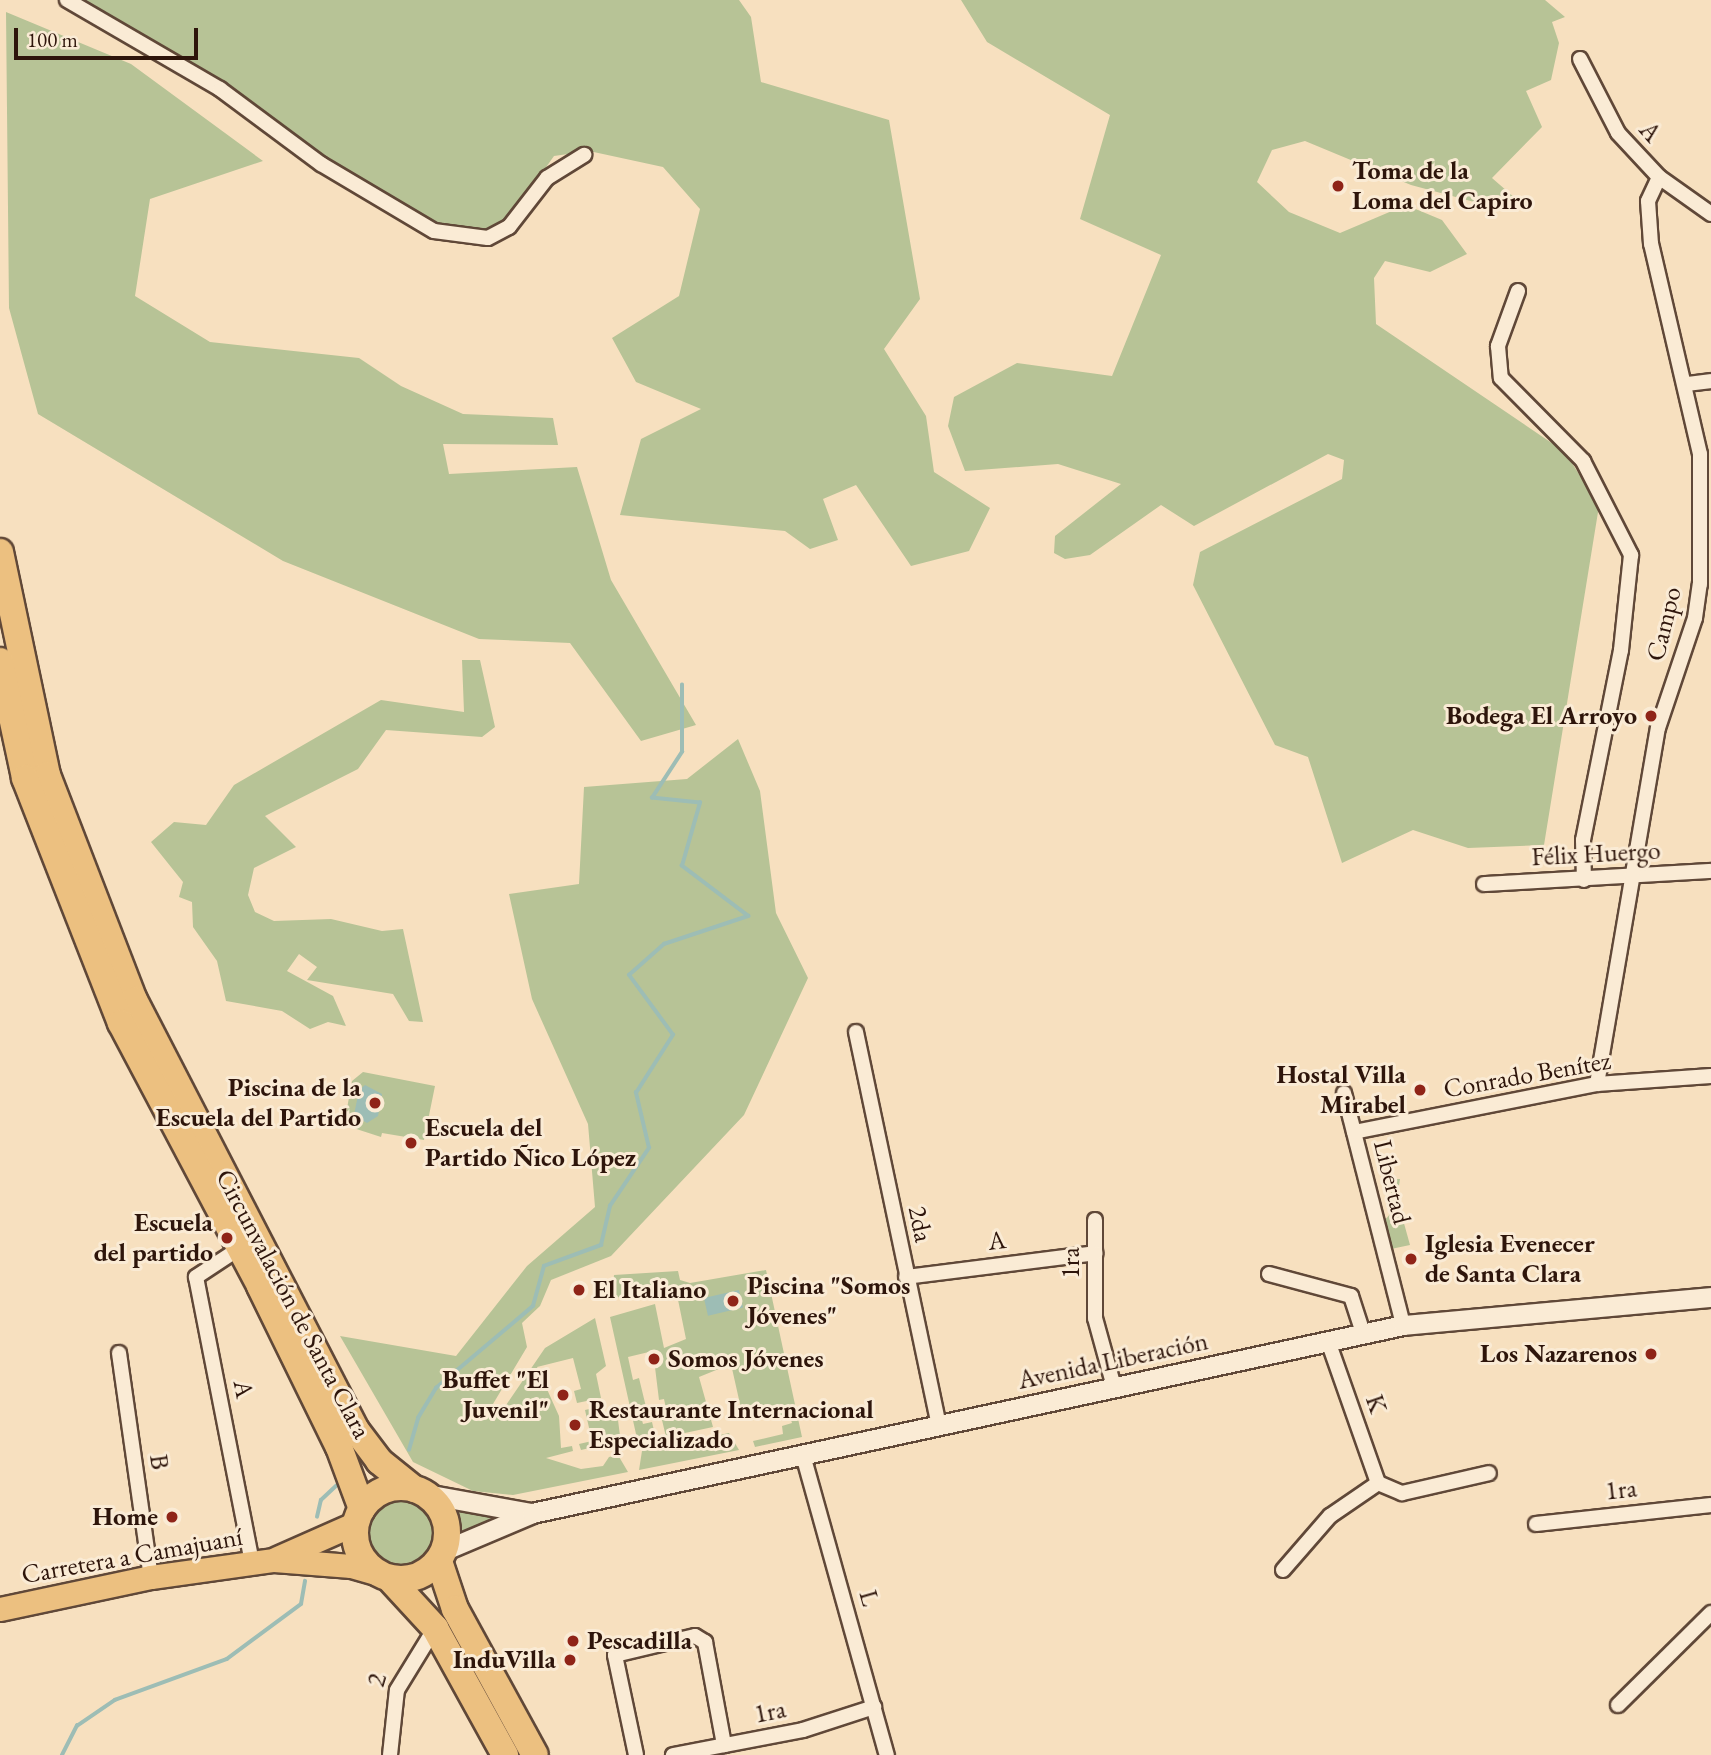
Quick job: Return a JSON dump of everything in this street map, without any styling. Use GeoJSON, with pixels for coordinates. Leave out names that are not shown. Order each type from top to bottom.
{"type":"FeatureCollection","features":[{"type":"Feature","properties":{"kind":"highway","name":"Circunvalación de Santa Clara"},"geometry":{"type":"LineString","coordinates":[[0,552],[47,775],[134,1000],[356,1430],[379,1461],[420,1491]]}},
{"type":"Feature","properties":{"kind":"highway","name":"Circunvalación de Santa Clara"},"geometry":{"type":"LineString","coordinates":[[0,661],[25,778],[121,1023],[240,1248],[339,1447],[359,1516]]}},
{"type":"Feature","properties":{"kind":"highway"},"geometry":{"type":"LineString","coordinates":[[505,1755],[435,1628],[359,1553],[359,1516],[384,1490],[420,1491],[446,1518],[442,1555],[455,1609],[535,1755]]}},
{"type":"Feature","properties":{"kind":"highway"},"geometry":{"type":"LineString","coordinates":[[384,1576],[417,1577],[442,1555]]}},
{"type":"Feature","properties":{"kind":"main road","name":"Avenida Liberación"},"geometry":{"type":"LineString","coordinates":[[442,1555],[532,1513],[1363,1333],[1403,1325],[1711,1297]]}},
{"type":"Feature","properties":{"kind":"main road","name":"Avenida Liberación"},"geometry":{"type":"LineString","coordinates":[[420,1491],[532,1513]]}},
{"type":"Feature","properties":{"kind":"main road","name":"Carretera a Camajuaní"},"geometry":{"type":"LineString","coordinates":[[263,1561],[359,1516]]}},
{"type":"Feature","properties":{"kind":"main road","name":"Carretera a Camajuaní"},"geometry":{"type":"LineString","coordinates":[[0,1609],[151,1577],[263,1561],[351,1566],[384,1576]]}},
{"type":"Feature","properties":{"kind":"street"},"geometry":{"type":"LineString","coordinates":[[67,0],[220,89],[321,163],[434,231],[460,238],[498,233],[526,211],[547,178],[584,155]]}},
{"type":"Feature","properties":{"kind":"street","name":"A"},"geometry":{"type":"LineString","coordinates":[[1580,59],[1618,133],[1659,177],[1711,214]]}},
{"type":"Feature","properties":{"kind":"street","name":"Campo"},"geometry":{"type":"LineString","coordinates":[[1597,1084],[1635,878],[1658,728],[1695,618],[1700,584],[1702,492],[1687,384],[1651,244],[1648,201],[1659,177]]}},
{"type":"Feature","properties":{"kind":"street"},"geometry":{"type":"LineString","coordinates":[[1518,291],[1498,346],[1501,377],[1583,461],[1631,555],[1620,650],[1583,840],[1584,880]]}},
{"type":"Feature","properties":{"kind":"street"},"geometry":{"type":"LineString","coordinates":[[1687,384],[1711,381]]}},
{"type":"Feature","properties":{"kind":"street","name":"Félix Huergo"},"geometry":{"type":"LineString","coordinates":[[1484,884],[1711,872]]}},
{"type":"Feature","properties":{"kind":"street","name":"2da"},"geometry":{"type":"LineString","coordinates":[[856,1032],[939,1425]]}},
{"type":"Feature","properties":{"kind":"street","name":"Conrado Benítez"},"geometry":{"type":"LineString","coordinates":[[1354,1132],[1597,1084],[1711,1076]]}},
{"type":"Feature","properties":{"kind":"street","name":"Libertad"},"geometry":{"type":"LineString","coordinates":[[1344,1093],[1403,1325]]}},
{"type":"Feature","properties":{"kind":"street","name":"1ra"},"geometry":{"type":"LineString","coordinates":[[1095,1220],[1095,1318],[1114,1387]]}},
{"type":"Feature","properties":{"kind":"street","name":"A"},"geometry":{"type":"LineString","coordinates":[[240,1248],[200,1271],[197,1282],[263,1561]]}},
{"type":"Feature","properties":{"kind":"street","name":"A"},"geometry":{"type":"LineString","coordinates":[[906,1277],[1095,1253]]}},
{"type":"Feature","properties":{"kind":"street"},"geometry":{"type":"LineString","coordinates":[[1269,1275],[1352,1296],[1363,1333]]}},
{"type":"Feature","properties":{"kind":"street","name":"K"},"geometry":{"type":"LineString","coordinates":[[1328,1341],[1378,1483]]}},
{"type":"Feature","properties":{"kind":"street","name":"B"},"geometry":{"type":"LineString","coordinates":[[119,1353],[151,1577]]}},
{"type":"Feature","properties":{"kind":"street","name":"L"},"geometry":{"type":"LineString","coordinates":[[803,1455],[887,1755]]}},
{"type":"Feature","properties":{"kind":"street"},"geometry":{"type":"LineString","coordinates":[[1283,1570],[1330,1516],[1378,1483],[1402,1493],[1489,1473]]}},
{"type":"Feature","properties":{"kind":"street","name":"1ra"},"geometry":{"type":"LineString","coordinates":[[1536,1524],[1711,1506]]}},
{"type":"Feature","properties":{"kind":"street"},"geometry":{"type":"LineString","coordinates":[[1618,1705],[1711,1613]]}},
{"type":"Feature","properties":{"kind":"street","name":"2"},"geometry":{"type":"LineString","coordinates":[[390,1755],[397,1690],[435,1628]]}},
{"type":"Feature","properties":{"kind":"street"},"geometry":{"type":"LineString","coordinates":[[636,1755],[615,1655],[695,1636],[705,1642],[724,1745]]}},
{"type":"Feature","properties":{"kind":"street","name":"1ra"},"geometry":{"type":"LineString","coordinates":[[673,1755],[803,1730],[874,1707]]}},
{"type":"Feature","properties":{"kind":"green space"},"geometry":{"type":"Polygon","coordinates":[[[77,0],[739,0],[751,17],[761,82],[889,120],[920,299],[884,349],[926,416],[934,472],[990,508],[969,551],[911,566],[856,485],[823,499],[838,540],[810,549],[785,531],[620,515],[641,439],[701,409],[636,382],[612,338],[679,296],[700,209],[663,167],[589,151],[554,156],[505,225],[483,233],[436,225],[77,0]]]}},
{"type":"Feature","properties":{"kind":"green space"},"geometry":{"type":"Polygon","coordinates":[[[961,0],[1545,0],[1565,17],[1552,22],[1559,43],[1551,80],[1526,91],[1542,127],[1492,178],[1515,198],[1493,207],[1411,185],[1305,141],[1272,150],[1257,182],[1289,212],[1340,233],[1406,205],[1442,220],[1467,254],[1430,272],[1385,261],[1374,278],[1376,324],[1565,452],[1599,506],[1544,845],[1468,848],[1413,830],[1342,863],[1308,757],[1275,745],[1193,585],[1200,552],[1342,479],[1344,460],[1328,454],[1194,526],[1161,505],[1090,555],[1065,559],[1054,553],[1055,536],[1121,484],[1058,464],[965,471],[948,426],[954,397],[1017,363],[1112,376],[1161,255],[1080,219],[1110,115],[987,42],[961,0]]]}},
{"type":"Feature","properties":{"kind":"green space"},"geometry":{"type":"Polygon","coordinates":[[[6,12],[131,64],[263,161],[150,199],[135,296],[210,342],[359,358],[401,386],[463,414],[553,418],[558,445],[443,444],[449,474],[577,467],[611,580],[696,725],[641,741],[570,643],[479,639],[283,561],[38,414],[9,308],[6,12]]]}},
{"type":"Feature","properties":{"kind":"green space"},"geometry":{"type":"Polygon","coordinates":[[[462,660],[480,660],[495,727],[482,737],[386,730],[358,769],[265,816],[296,847],[254,868],[248,895],[255,912],[274,921],[331,919],[382,931],[403,929],[423,1022],[409,1021],[393,994],[307,980],[317,967],[299,954],[287,971],[333,996],[346,1026],[328,1022],[310,1029],[282,1011],[226,1001],[217,961],[193,927],[192,902],[179,897],[183,882],[151,842],[174,822],[206,825],[234,785],[381,700],[464,712],[462,660]]]}},
{"type":"Feature","properties":{"kind":"green space"},"geometry":{"type":"Polygon","coordinates":[[[738,739],[760,791],[776,913],[808,978],[744,1115],[611,1256],[551,1280],[540,1306],[522,1323],[527,1347],[490,1409],[491,1417],[500,1414],[545,1348],[595,1318],[606,1366],[596,1374],[601,1398],[577,1403],[574,1391],[581,1389],[573,1358],[537,1367],[559,1416],[561,1448],[572,1446],[573,1451],[546,1458],[581,1469],[603,1466],[609,1457],[618,1455],[628,1472],[513,1495],[473,1491],[413,1462],[340,1336],[456,1356],[527,1266],[595,1207],[588,1124],[532,999],[509,894],[579,884],[584,787],[687,779],[738,739]]]}},
{"type":"Feature","properties":{"kind":"green space","name":"Piscina de la Escuela del Partido"},"geometry":{"type":"Polygon","coordinates":[[[363,1072],[435,1086],[424,1140],[382,1133],[381,1137],[344,1125],[352,1081],[363,1072]]]}},
{"type":"Feature","properties":{"kind":"green space"},"geometry":{"type":"Polygon","coordinates":[[[1391,1179],[1400,1179],[1397,1198],[1410,1245],[1391,1249],[1384,1221],[1391,1213],[1391,1179]]]}},
{"type":"Feature","properties":{"kind":"green space"},"geometry":{"type":"Polygon","coordinates":[[[766,1270],[802,1437],[755,1447],[753,1441],[783,1434],[782,1426],[792,1423],[789,1414],[779,1416],[777,1406],[742,1413],[731,1364],[699,1377],[713,1427],[666,1437],[662,1420],[668,1418],[664,1399],[659,1400],[653,1351],[628,1357],[633,1380],[639,1378],[646,1407],[639,1409],[643,1424],[652,1422],[656,1439],[638,1443],[610,1317],[655,1304],[664,1348],[686,1339],[676,1290],[612,1298],[614,1275],[678,1271],[680,1280],[690,1283],[766,1270]]]}},
{"type":"Feature","properties":{"kind":"green space"},"geometry":{"type":"Polygon","coordinates":[[[603,1406],[606,1418],[618,1420],[620,1436],[615,1442],[581,1450],[579,1444],[592,1441],[585,1410],[603,1406]]]}},
{"type":"Feature","properties":{"kind":"green space"},"geometry":{"type":"Polygon","coordinates":[[[729,1433],[739,1450],[639,1470],[642,1451],[729,1433]]]}},
{"type":"Feature","properties":{"kind":"green space"},"geometry":{"type":"Polygon","coordinates":[[[402,1496],[416,1499],[429,1507],[437,1520],[440,1534],[437,1548],[429,1561],[416,1569],[402,1572],[388,1569],[375,1561],[367,1548],[364,1534],[367,1520],[375,1507],[388,1499],[402,1496]]]}},
{"type":"Feature","properties":{"kind":"green space"},"geometry":{"type":"Polygon","coordinates":[[[453,1509],[511,1516],[459,1540],[453,1509]]]}},
{"type":"Feature","properties":{"kind":"water"},"geometry":{"type":"Polygon","coordinates":[[[365,1085],[382,1094],[378,1116],[367,1123],[354,1115],[359,1090],[365,1085]]]}},
{"type":"Feature","properties":{"kind":"water"},"geometry":{"type":"Polygon","coordinates":[[[739,1290],[743,1308],[708,1316],[704,1298],[739,1290]]]}},
{"type":"Feature","properties":{"kind":"waterway"},"geometry":{"type":"LineString","coordinates":[[409,1450],[418,1418],[436,1388],[533,1306],[544,1266],[601,1245],[610,1206],[649,1148],[636,1093],[673,1035],[629,975],[664,944],[748,916],[682,866],[700,803],[652,798],[682,752],[682,685]]}},
{"type":"Feature","properties":{"kind":"waterway"},"geometry":{"type":"LineString","coordinates":[[317,1517],[321,1500],[336,1486]]}},
{"type":"Feature","properties":{"kind":"waterway"},"geometry":{"type":"LineString","coordinates":[[62,1755],[77,1726],[115,1700],[227,1659],[301,1604],[305,1581]]}},
{"type":"Feature","properties":{"kind":"place","name":"Toma de la Loma del Capiro"},"geometry":{"type":"Point","coordinates":[1338,186]}},
{"type":"Feature","properties":{"kind":"place","name":"Bodega El Arroyo"},"geometry":{"type":"Point","coordinates":[1651,716]}},
{"type":"Feature","properties":{"kind":"place","name":"Hostal Villa Mirabel"},"geometry":{"type":"Point","coordinates":[1420,1090]}},
{"type":"Feature","properties":{"kind":"place","name":"Piscina de la Escuela del Partido"},"geometry":{"type":"Point","coordinates":[375,1103]}},
{"type":"Feature","properties":{"kind":"place","name":"Escuela del Partido Ñico López"},"geometry":{"type":"Point","coordinates":[411,1143]}},
{"type":"Feature","properties":{"kind":"place","name":"Escuela del partido"},"geometry":{"type":"Point","coordinates":[227,1238]}},
{"type":"Feature","properties":{"kind":"place","name":"Iglesia Evenecer de Santa Clara"},"geometry":{"type":"Point","coordinates":[1411,1259]}},
{"type":"Feature","properties":{"kind":"place","name":"El Italiano"},"geometry":{"type":"Point","coordinates":[579,1290]}},
{"type":"Feature","properties":{"kind":"place","name":"Piscina \"Somos Jóvenes\""},"geometry":{"type":"Point","coordinates":[733,1301]}},
{"type":"Feature","properties":{"kind":"place","name":"Los Nazarenos"},"geometry":{"type":"Point","coordinates":[1651,1354]}},
{"type":"Feature","properties":{"kind":"place","name":"Somos Jóvenes"},"geometry":{"type":"Point","coordinates":[654,1359]}},
{"type":"Feature","properties":{"kind":"place","name":"Buffet \"El Juvenil\""},"geometry":{"type":"Point","coordinates":[563,1395]}},
{"type":"Feature","properties":{"kind":"place","name":"Restaurante Internacional Especializado"},"geometry":{"type":"Point","coordinates":[575,1425]}},
{"type":"Feature","properties":{"kind":"place","name":"Home"},"geometry":{"type":"Point","coordinates":[172,1517]}},
{"type":"Feature","properties":{"kind":"place","name":"Pescadilla"},"geometry":{"type":"Point","coordinates":[573,1641]}},
{"type":"Feature","properties":{"kind":"place","name":"InduVilla"},"geometry":{"type":"Point","coordinates":[570,1660]}}]}
